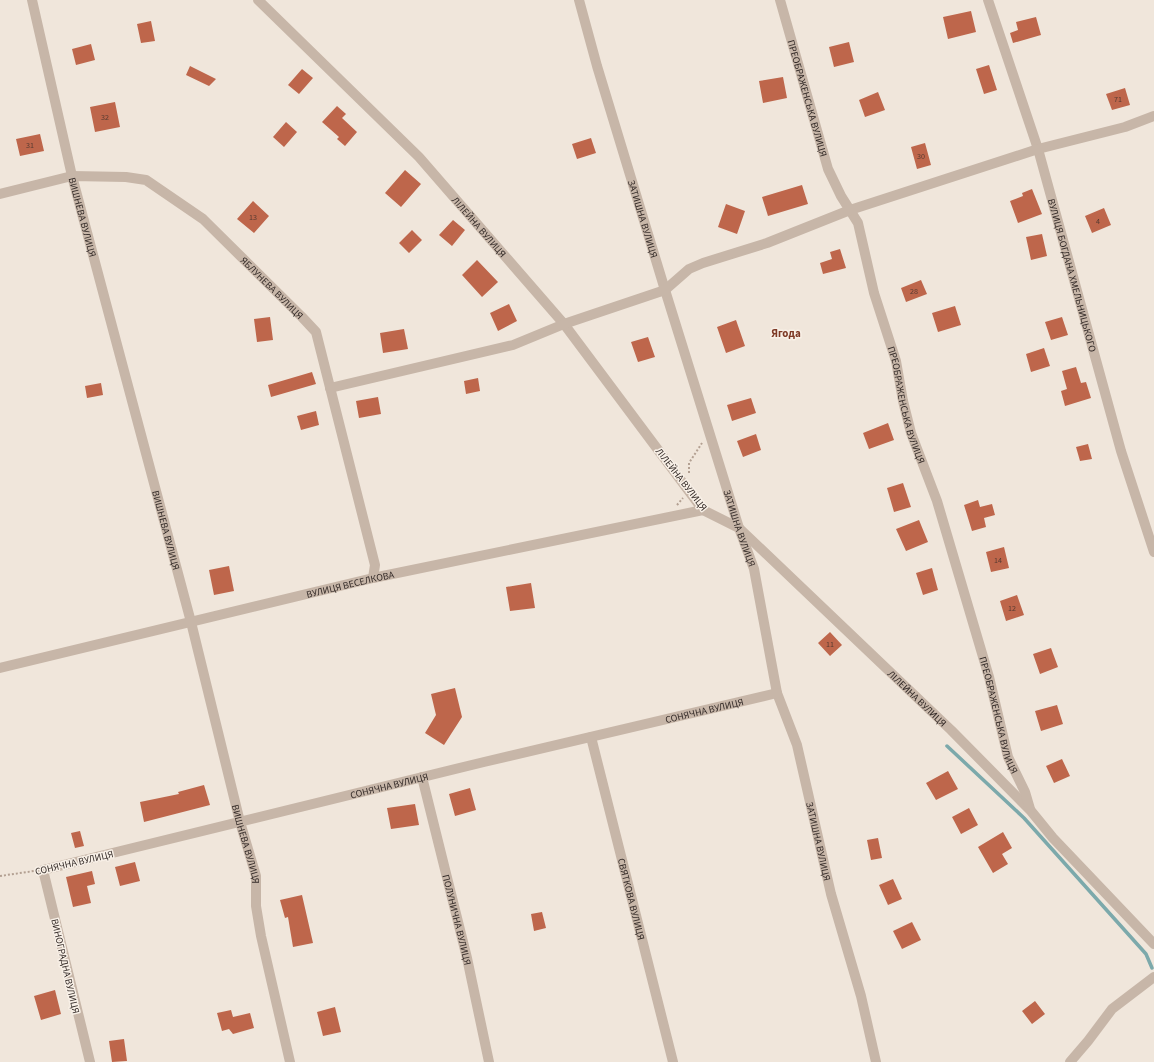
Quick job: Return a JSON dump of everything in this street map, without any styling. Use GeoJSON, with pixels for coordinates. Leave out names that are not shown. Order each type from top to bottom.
{"type":"FeatureCollection","features":[{"type":"Feature","properties":{"kind":"street","name":"ВИШНЕВА ВУЛИЦЯ"},"geometry":{"type":"LineString","coordinates":[[32,0],[72,176],[191,622],[240,822],[256,876],[256,906],[261,936],[290,1062]]}},
{"type":"Feature","properties":{"kind":"street","name":"ЛІЛЕЙНА ВУЛИЦЯ"},"geometry":{"type":"LineString","coordinates":[[258,0],[419,158],[564,324],[703,510],[738,528],[951,730],[1031,811],[1053,838],[1154,944]]}},
{"type":"Feature","properties":{"kind":"street","name":"ЗАТИШНА ВУЛИЦЯ"},"geometry":{"type":"LineString","coordinates":[[579,0],[597,66],[738,528],[754,569],[777,693],[797,745],[831,894],[861,996],[876,1062]]}},
{"type":"Feature","properties":{"kind":"street","name":"ПРЕОБРАЖЕНСЬКА ВУЛИЦЯ"},"geometry":{"type":"LineString","coordinates":[[780,0],[828,169],[858,222],[874,293],[896,361],[903,401],[911,433],[937,501],[989,677],[1008,757],[1025,792],[1031,811]]}},
{"type":"Feature","properties":{"kind":"street","name":"ВУЛИЦЯ БОГДАНА ХМЕЛЬНИЦЬКОГО"},"geometry":{"type":"LineString","coordinates":[[988,0],[1038,149],[1121,451],[1154,552]]}},
{"type":"Feature","properties":{"kind":"street"},"geometry":{"type":"LineString","coordinates":[[330,388],[513,345],[564,324],[665,290],[689,269],[767,243],[850,210],[1038,149],[1125,127],[1154,116]]}},
{"type":"Feature","properties":{"kind":"street","name":"ЯБЛУНЕВА ВУЛИЦЯ"},"geometry":{"type":"LineString","coordinates":[[0,194],[72,176],[126,177],[146,180],[203,219],[316,332],[375,565],[373,578]]}},
{"type":"Feature","properties":{"kind":"street","name":"ВУЛИЦЯ ВЕСЕЛКОВА"},"geometry":{"type":"LineString","coordinates":[[0,668],[373,578],[703,510]]}},
{"type":"Feature","properties":{"kind":"street","name":"СОНЯЧНА ВУЛИЦЯ"},"geometry":{"type":"LineString","coordinates":[[43,870],[422,777],[777,693]]}},
{"type":"Feature","properties":{"kind":"street","name":"СВЯТКОВА ВУЛИЦЯ"},"geometry":{"type":"LineString","coordinates":[[591,737],[673,1062]]}},
{"type":"Feature","properties":{"kind":"street","name":"ПОЛУНИЧНА ВУЛИЦЯ"},"geometry":{"type":"LineString","coordinates":[[422,777],[467,958],[489,1062]]}},
{"type":"Feature","properties":{"kind":"street","name":"ВИНОГРАДНА ВУЛИЦЯ"},"geometry":{"type":"LineString","coordinates":[[43,870],[90,1062]]}},
{"type":"Feature","properties":{"kind":"street"},"geometry":{"type":"LineString","coordinates":[[1070,1062],[1088,1041],[1112,1008],[1154,977]]}},
{"type":"Feature","properties":{"kind":"path","name":"СОНЯЧНА ВУЛИЦЯ"},"geometry":{"type":"LineString","coordinates":[[0,876],[43,870]]}},
{"type":"Feature","properties":{"kind":"building"},"geometry":{"type":"Polygon","coordinates":[[[971,11],[976,32],[948,39],[943,17],[971,11]]]}},
{"type":"Feature","properties":{"kind":"building"},"geometry":{"type":"Polygon","coordinates":[[[1036,17],[1041,35],[1013,43],[1010,33],[1018,30],[1016,22],[1036,17]]]}},
{"type":"Feature","properties":{"kind":"building"},"geometry":{"type":"Polygon","coordinates":[[[151,21],[155,41],[141,43],[137,24],[151,21]]]}},
{"type":"Feature","properties":{"kind":"building"},"geometry":{"type":"Polygon","coordinates":[[[849,42],[854,62],[834,67],[829,47],[849,42]]]}},
{"type":"Feature","properties":{"kind":"building"},"geometry":{"type":"Polygon","coordinates":[[[91,44],[95,60],[76,65],[72,49],[91,44]]]}},
{"type":"Feature","properties":{"kind":"building"},"geometry":{"type":"Polygon","coordinates":[[[989,65],[997,90],[984,94],[976,69],[989,65]]]}},
{"type":"Feature","properties":{"kind":"building"},"geometry":{"type":"Polygon","coordinates":[[[190,66],[216,79],[209,86],[186,75],[190,66]]]}},
{"type":"Feature","properties":{"kind":"building"},"geometry":{"type":"Polygon","coordinates":[[[302,69],[313,78],[299,94],[288,85],[302,69]]]}},
{"type":"Feature","properties":{"kind":"building"},"geometry":{"type":"Polygon","coordinates":[[[783,77],[787,98],[763,103],[759,81],[783,77]]]}},
{"type":"Feature","properties":{"kind":"building"},"geometry":{"type":"Polygon","coordinates":[[[1125,88],[1130,105],[1112,110],[1106,94],[1125,88]]]}},
{"type":"Feature","properties":{"kind":"building"},"geometry":{"type":"Polygon","coordinates":[[[878,92],[885,110],[865,117],[859,100],[878,92]]]}},
{"type":"Feature","properties":{"kind":"building"},"geometry":{"type":"Polygon","coordinates":[[[115,102],[120,127],[95,132],[90,107],[115,102]]]}},
{"type":"Feature","properties":{"kind":"building"},"geometry":{"type":"Polygon","coordinates":[[[337,106],[346,114],[342,118],[357,132],[345,146],[337,139],[339,137],[322,122],[337,106]]]}},
{"type":"Feature","properties":{"kind":"building"},"geometry":{"type":"Polygon","coordinates":[[[286,122],[297,132],[284,147],[273,137],[286,122]]]}},
{"type":"Feature","properties":{"kind":"building"},"geometry":{"type":"Polygon","coordinates":[[[40,134],[44,151],[20,156],[16,139],[40,134]]]}},
{"type":"Feature","properties":{"kind":"building"},"geometry":{"type":"Polygon","coordinates":[[[591,138],[596,153],[577,159],[572,144],[591,138]]]}},
{"type":"Feature","properties":{"kind":"building"},"geometry":{"type":"Polygon","coordinates":[[[925,143],[931,165],[917,169],[911,147],[925,143]]]}},
{"type":"Feature","properties":{"kind":"building"},"geometry":{"type":"Polygon","coordinates":[[[405,170],[421,184],[401,207],[385,193],[405,170]]]}},
{"type":"Feature","properties":{"kind":"building"},"geometry":{"type":"Polygon","coordinates":[[[802,185],[808,204],[768,216],[762,197],[802,185]]]}},
{"type":"Feature","properties":{"kind":"building"},"geometry":{"type":"Polygon","coordinates":[[[1032,189],[1042,214],[1018,223],[1010,201],[1023,196],[1022,193],[1032,189]]]}},
{"type":"Feature","properties":{"kind":"building"},"geometry":{"type":"Polygon","coordinates":[[[253,201],[269,216],[254,233],[237,219],[253,201]]]}},
{"type":"Feature","properties":{"kind":"building"},"geometry":{"type":"Polygon","coordinates":[[[726,204],[745,211],[737,234],[718,227],[726,204]]]}},
{"type":"Feature","properties":{"kind":"building"},"geometry":{"type":"Polygon","coordinates":[[[1104,208],[1111,225],[1092,233],[1085,216],[1104,208]]]}},
{"type":"Feature","properties":{"kind":"building"},"geometry":{"type":"Polygon","coordinates":[[[453,220],[465,230],[452,246],[439,235],[453,220]]]}},
{"type":"Feature","properties":{"kind":"building"},"geometry":{"type":"Polygon","coordinates":[[[412,230],[422,240],[409,253],[399,243],[412,230]]]}},
{"type":"Feature","properties":{"kind":"building"},"geometry":{"type":"Polygon","coordinates":[[[1042,234],[1047,256],[1031,260],[1026,237],[1042,234]]]}},
{"type":"Feature","properties":{"kind":"building"},"geometry":{"type":"Polygon","coordinates":[[[840,249],[846,268],[823,274],[820,263],[832,259],[830,252],[840,249]]]}},
{"type":"Feature","properties":{"kind":"building"},"geometry":{"type":"Polygon","coordinates":[[[477,260],[498,282],[482,297],[462,275],[477,260]]]}},
{"type":"Feature","properties":{"kind":"building"},"geometry":{"type":"Polygon","coordinates":[[[921,280],[927,294],[906,302],[901,288],[921,280]]]}},
{"type":"Feature","properties":{"kind":"building"},"geometry":{"type":"Polygon","coordinates":[[[509,304],[517,321],[498,331],[490,313],[509,304]]]}},
{"type":"Feature","properties":{"kind":"building"},"geometry":{"type":"Polygon","coordinates":[[[955,306],[961,325],[938,332],[932,313],[955,306]]]}},
{"type":"Feature","properties":{"kind":"building"},"geometry":{"type":"Polygon","coordinates":[[[270,317],[273,340],[257,342],[254,319],[270,317]]]}},
{"type":"Feature","properties":{"kind":"building"},"geometry":{"type":"Polygon","coordinates":[[[1062,317],[1068,335],[1051,340],[1045,322],[1062,317]]]}},
{"type":"Feature","properties":{"kind":"building"},"geometry":{"type":"Polygon","coordinates":[[[736,320],[745,346],[726,353],[717,327],[736,320]]]}},
{"type":"Feature","properties":{"kind":"building"},"geometry":{"type":"Polygon","coordinates":[[[404,329],[408,349],[383,353],[380,333],[404,329]]]}},
{"type":"Feature","properties":{"kind":"building"},"geometry":{"type":"Polygon","coordinates":[[[648,337],[655,357],[638,362],[631,342],[648,337]]]}},
{"type":"Feature","properties":{"kind":"building"},"geometry":{"type":"Polygon","coordinates":[[[1044,348],[1050,366],[1031,372],[1026,354],[1044,348]]]}},
{"type":"Feature","properties":{"kind":"building"},"geometry":{"type":"Polygon","coordinates":[[[1076,367],[1081,383],[1086,382],[1091,398],[1065,406],[1061,391],[1067,389],[1062,371],[1076,367]]]}},
{"type":"Feature","properties":{"kind":"building"},"geometry":{"type":"Polygon","coordinates":[[[312,372],[316,384],[271,397],[268,385],[312,372]]]}},
{"type":"Feature","properties":{"kind":"building"},"geometry":{"type":"Polygon","coordinates":[[[478,378],[480,391],[466,394],[464,381],[478,378]]]}},
{"type":"Feature","properties":{"kind":"building"},"geometry":{"type":"Polygon","coordinates":[[[101,383],[103,395],[87,398],[85,386],[101,383]]]}},
{"type":"Feature","properties":{"kind":"building"},"geometry":{"type":"Polygon","coordinates":[[[378,397],[381,414],[359,418],[356,401],[378,397]]]}},
{"type":"Feature","properties":{"kind":"building"},"geometry":{"type":"Polygon","coordinates":[[[751,398],[756,413],[732,421],[727,405],[751,398]]]}},
{"type":"Feature","properties":{"kind":"building"},"geometry":{"type":"Polygon","coordinates":[[[316,411],[319,425],[301,430],[297,416],[316,411]]]}},
{"type":"Feature","properties":{"kind":"building"},"geometry":{"type":"Polygon","coordinates":[[[888,423],[894,440],[869,449],[863,433],[888,423]]]}},
{"type":"Feature","properties":{"kind":"building"},"geometry":{"type":"Polygon","coordinates":[[[756,434],[761,450],[743,457],[737,441],[756,434]]]}},
{"type":"Feature","properties":{"kind":"building"},"geometry":{"type":"Polygon","coordinates":[[[1088,444],[1092,459],[1080,461],[1076,447],[1088,444]]]}},
{"type":"Feature","properties":{"kind":"building"},"geometry":{"type":"Polygon","coordinates":[[[903,483],[911,507],[894,512],[887,488],[903,483]]]}},
{"type":"Feature","properties":{"kind":"building"},"geometry":{"type":"Polygon","coordinates":[[[978,500],[980,507],[992,504],[995,515],[984,518],[986,527],[972,531],[964,505],[978,500]]]}},
{"type":"Feature","properties":{"kind":"building"},"geometry":{"type":"Polygon","coordinates":[[[919,520],[928,542],[906,551],[896,529],[919,520]]]}},
{"type":"Feature","properties":{"kind":"building"},"geometry":{"type":"Polygon","coordinates":[[[1004,547],[1009,568],[991,572],[986,552],[1004,547]]]}},
{"type":"Feature","properties":{"kind":"building"},"geometry":{"type":"Polygon","coordinates":[[[229,566],[234,591],[214,595],[209,570],[229,566]]]}},
{"type":"Feature","properties":{"kind":"building"},"geometry":{"type":"Polygon","coordinates":[[[932,568],[938,590],[923,595],[916,573],[932,568]]]}},
{"type":"Feature","properties":{"kind":"building"},"geometry":{"type":"Polygon","coordinates":[[[531,583],[535,608],[510,611],[506,587],[531,583]]]}},
{"type":"Feature","properties":{"kind":"building"},"geometry":{"type":"Polygon","coordinates":[[[1017,595],[1024,615],[1006,621],[1000,601],[1017,595]]]}},
{"type":"Feature","properties":{"kind":"building"},"geometry":{"type":"Polygon","coordinates":[[[830,632],[842,645],[830,656],[818,643],[830,632]]]}},
{"type":"Feature","properties":{"kind":"building"},"geometry":{"type":"Polygon","coordinates":[[[1051,648],[1058,667],[1040,674],[1033,654],[1051,648]]]}},
{"type":"Feature","properties":{"kind":"building"},"geometry":{"type":"Polygon","coordinates":[[[455,688],[462,717],[444,745],[425,733],[436,715],[431,694],[455,688]]]}},
{"type":"Feature","properties":{"kind":"building"},"geometry":{"type":"Polygon","coordinates":[[[1057,705],[1063,724],[1041,731],[1035,711],[1057,705]]]}},
{"type":"Feature","properties":{"kind":"building"},"geometry":{"type":"Polygon","coordinates":[[[1062,759],[1070,776],[1054,783],[1046,766],[1062,759]]]}},
{"type":"Feature","properties":{"kind":"building"},"geometry":{"type":"Polygon","coordinates":[[[948,771],[958,789],[936,800],[926,783],[948,771]]]}},
{"type":"Feature","properties":{"kind":"building"},"geometry":{"type":"Polygon","coordinates":[[[204,785],[210,805],[144,822],[140,802],[179,794],[178,792],[204,785]]]}},
{"type":"Feature","properties":{"kind":"building"},"geometry":{"type":"Polygon","coordinates":[[[470,788],[476,810],[455,816],[449,794],[470,788]]]}},
{"type":"Feature","properties":{"kind":"building"},"geometry":{"type":"Polygon","coordinates":[[[415,804],[419,825],[391,829],[387,808],[415,804]]]}},
{"type":"Feature","properties":{"kind":"building"},"geometry":{"type":"Polygon","coordinates":[[[969,808],[978,825],[961,834],[952,817],[969,808]]]}},
{"type":"Feature","properties":{"kind":"building"},"geometry":{"type":"Polygon","coordinates":[[[80,831],[84,846],[75,848],[71,833],[80,831]]]}},
{"type":"Feature","properties":{"kind":"building"},"geometry":{"type":"Polygon","coordinates":[[[1003,832],[1012,848],[1002,854],[1008,864],[993,873],[978,847],[1003,832]]]}},
{"type":"Feature","properties":{"kind":"building"},"geometry":{"type":"Polygon","coordinates":[[[878,838],[882,858],[871,860],[867,840],[878,838]]]}},
{"type":"Feature","properties":{"kind":"building"},"geometry":{"type":"Polygon","coordinates":[[[135,862],[140,881],[120,886],[115,867],[135,862]]]}},
{"type":"Feature","properties":{"kind":"building"},"geometry":{"type":"Polygon","coordinates":[[[92,871],[95,884],[87,886],[91,903],[73,907],[66,877],[92,871]]]}},
{"type":"Feature","properties":{"kind":"building"},"geometry":{"type":"Polygon","coordinates":[[[893,879],[902,899],[888,905],[879,885],[893,879]]]}},
{"type":"Feature","properties":{"kind":"building"},"geometry":{"type":"Polygon","coordinates":[[[302,895],[313,943],[293,947],[288,917],[285,918],[280,900],[302,895]]]}},
{"type":"Feature","properties":{"kind":"building"},"geometry":{"type":"Polygon","coordinates":[[[542,912],[546,928],[534,931],[531,914],[542,912]]]}},
{"type":"Feature","properties":{"kind":"building"},"geometry":{"type":"Polygon","coordinates":[[[912,922],[921,940],[902,949],[893,931],[912,922]]]}},
{"type":"Feature","properties":{"kind":"building"},"geometry":{"type":"Polygon","coordinates":[[[55,990],[61,1014],[41,1020],[34,996],[55,990]]]}},
{"type":"Feature","properties":{"kind":"building"},"geometry":{"type":"Polygon","coordinates":[[[1035,1001],[1045,1014],[1032,1024],[1022,1011],[1035,1001]]]}},
{"type":"Feature","properties":{"kind":"building"},"geometry":{"type":"Polygon","coordinates":[[[335,1007],[341,1032],[323,1036],[317,1012],[335,1007]]]}},
{"type":"Feature","properties":{"kind":"building"},"geometry":{"type":"Polygon","coordinates":[[[231,1010],[233,1017],[250,1013],[254,1028],[233,1034],[229,1029],[222,1031],[217,1013],[231,1010]]]}},
{"type":"Feature","properties":{"kind":"building"},"geometry":{"type":"Polygon","coordinates":[[[124,1039],[127,1061],[112,1062],[109,1041],[124,1039]]]}},
{"type":"Feature","properties":{"kind":"waterway"},"geometry":{"type":"LineString","coordinates":[[947,746],[1024,818],[1146,954],[1152,968]]}},
{"type":"Feature","properties":{"kind":"district","name":"Ягода"},"geometry":{"type":"Point","coordinates":[786,333]}}]}
